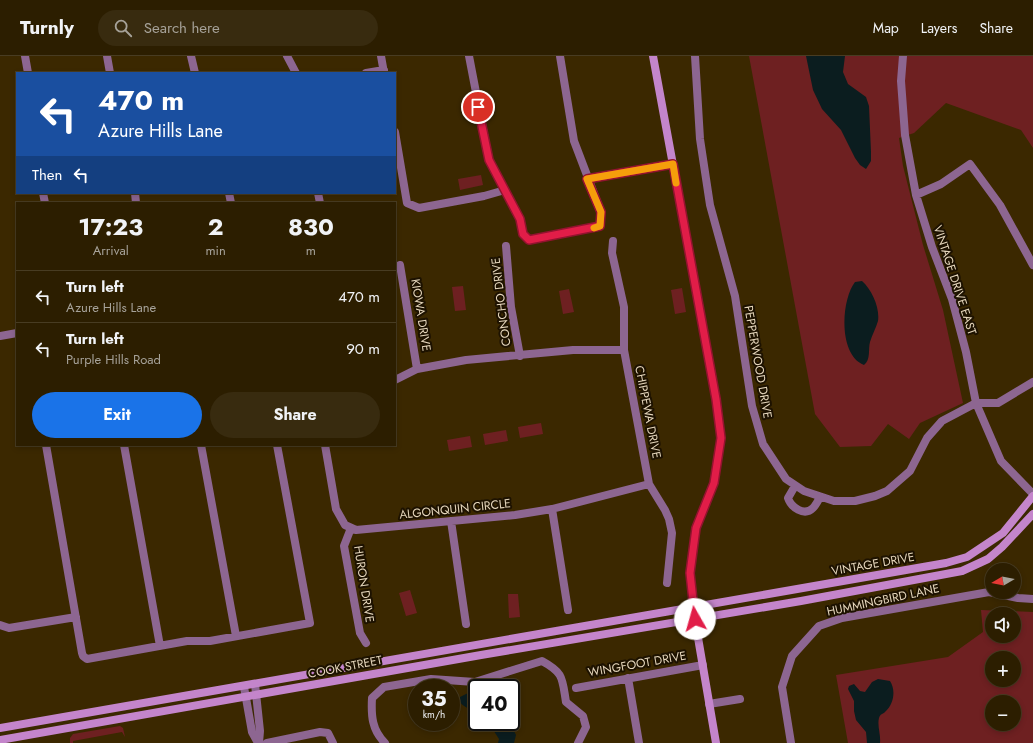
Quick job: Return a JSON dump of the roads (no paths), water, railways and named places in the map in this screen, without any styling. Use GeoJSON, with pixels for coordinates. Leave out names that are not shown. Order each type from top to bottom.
{"type":"FeatureCollection","features":[{"type":"Feature","properties":{"kind":"street"},"geometry":{"type":"LineString","coordinates":[[25,56],[28,72]]}},
{"type":"Feature","properties":{"kind":"street"},"geometry":{"type":"LineString","coordinates":[[107,56],[110,72]]}},
{"type":"Feature","properties":{"kind":"street"},"geometry":{"type":"LineString","coordinates":[[192,56],[195,72]]}},
{"type":"Feature","properties":{"kind":"street"},"geometry":{"type":"LineString","coordinates":[[287,56],[295,72]]}},
{"type":"Feature","properties":{"kind":"street"},"geometry":{"type":"LineString","coordinates":[[381,56],[384,72]]}},
{"type":"Feature","properties":{"kind":"street"},"geometry":{"type":"LineString","coordinates":[[469,56],[485,148],[489,160],[520,219],[523,234],[529,240],[591,229],[600,226],[601,212],[574,142],[560,56]]}},
{"type":"Feature","properties":{"kind":"street"},"geometry":{"type":"LineString","coordinates":[[653,56],[716,399],[721,438],[714,483],[696,528],[690,573],[695,619],[716,743]]}},
{"type":"Feature","properties":{"kind":"street","name":"PEPPERWOOD DRIVE"},"geometry":{"type":"LineString","coordinates":[[695,56],[700,139],[709,198],[735,296],[752,406],[763,444],[779,470],[795,486],[820,497],[834,501],[865,499],[887,491],[910,471],[927,438],[942,421],[976,403]]}},
{"type":"Feature","properties":{"kind":"street","name":"VINTAGE DRIVE EAST"},"geometry":{"type":"LineString","coordinates":[[903,56],[901,81],[905,135],[916,195],[932,246],[952,299],[966,352],[976,403],[1001,462],[1033,495]]}},
{"type":"Feature","properties":{"kind":"street"},"geometry":{"type":"LineString","coordinates":[[396,138],[407,203],[419,208],[484,196],[505,190]]}},
{"type":"Feature","properties":{"kind":"street"},"geometry":{"type":"LineString","coordinates":[[587,179],[673,164]]}},
{"type":"Feature","properties":{"kind":"street"},"geometry":{"type":"LineString","coordinates":[[916,195],[941,184],[970,164],[1000,205],[1033,265]]}},
{"type":"Feature","properties":{"kind":"street","name":"CHIPPEWA DRIVE"},"geometry":{"type":"LineString","coordinates":[[613,241],[612,253],[624,307],[624,350],[649,484],[665,510],[671,525],[672,533],[667,583]]}},
{"type":"Feature","properties":{"kind":"street","name":"CONCHO DRIVE"},"geometry":{"type":"LineString","coordinates":[[506,246],[511,307],[520,356]]}},
{"type":"Feature","properties":{"kind":"street","name":"KIOWA DRIVE"},"geometry":{"type":"LineString","coordinates":[[400,265],[417,369]]}},
{"type":"Feature","properties":{"kind":"street"},"geometry":{"type":"LineString","coordinates":[[0,336],[16,333]]}},
{"type":"Feature","properties":{"kind":"street"},"geometry":{"type":"LineString","coordinates":[[396,380],[417,369],[466,360],[573,350],[624,350]]}},
{"type":"Feature","properties":{"kind":"street"},"geometry":{"type":"LineString","coordinates":[[976,403],[998,403],[1033,382]]}},
{"type":"Feature","properties":{"kind":"street"},"geometry":{"type":"LineString","coordinates":[[46,446],[82,653],[85,658],[187,641],[210,641],[310,623],[278,446]]}},
{"type":"Feature","properties":{"kind":"street"},"geometry":{"type":"LineString","coordinates":[[124,446],[160,646]]}},
{"type":"Feature","properties":{"kind":"street"},"geometry":{"type":"LineString","coordinates":[[201,446],[236,636]]}},
{"type":"Feature","properties":{"kind":"street"},"geometry":{"type":"LineString","coordinates":[[325,446],[336,509],[341,521],[351,528]]}},
{"type":"Feature","properties":{"kind":"street","name":"ALGONQUIN CIRCLE"},"geometry":{"type":"LineString","coordinates":[[351,528],[362,531],[515,515],[552,509],[649,484]]}},
{"type":"Feature","properties":{"kind":"street"},"geometry":{"type":"LineString","coordinates":[[795,486],[788,498],[792,506],[799,510],[804,512],[812,510],[820,497]]}},
{"type":"Feature","properties":{"kind":"street","name":"VINTAGE DRIVE"},"geometry":{"type":"LineString","coordinates":[[694,607],[946,563],[966,557],[1003,533],[1033,495]]}},
{"type":"Feature","properties":{"kind":"street"},"geometry":{"type":"LineString","coordinates":[[552,509],[568,610]]}},
{"type":"Feature","properties":{"kind":"street","name":"VINTAGE DRIVE"},"geometry":{"type":"LineString","coordinates":[[695,619],[962,571],[988,559],[1002,547],[1033,514]]}},
{"type":"Feature","properties":{"kind":"street"},"geometry":{"type":"LineString","coordinates":[[451,521],[466,624]]}},
{"type":"Feature","properties":{"kind":"street","name":"HURON DRIVE"},"geometry":{"type":"LineString","coordinates":[[351,528],[344,546],[360,633],[366,643]]}},
{"type":"Feature","properties":{"kind":"street","name":"HUMMINGBIRD LANE"},"geometry":{"type":"LineString","coordinates":[[791,743],[782,687],[792,656],[819,626],[842,618],[989,592],[1018,598],[1033,599]]}},
{"type":"Feature","properties":{"kind":"street","name":"COOK STREET"},"geometry":{"type":"LineString","coordinates":[[0,728],[244,687],[694,607]]}},
{"type":"Feature","properties":{"kind":"street"},"geometry":{"type":"LineString","coordinates":[[0,625],[9,628],[76,617]]}},
{"type":"Feature","properties":{"kind":"street","name":"COOK STREET"},"geometry":{"type":"LineString","coordinates":[[0,740],[246,698],[363,675],[695,619]]}},
{"type":"Feature","properties":{"kind":"street"},"geometry":{"type":"LineString","coordinates":[[385,743],[377,733],[371,719],[372,698],[384,687],[431,679],[475,682],[542,661],[557,669],[563,683],[566,702],[583,716],[586,726],[578,743]]}},
{"type":"Feature","properties":{"kind":"street","name":"WINGFOOT DRIVE"},"geometry":{"type":"LineString","coordinates":[[576,688],[703,665]]}},
{"type":"Feature","properties":{"kind":"street"},"geometry":{"type":"LineString","coordinates":[[628,678],[639,743]]}},
{"type":"Feature","properties":{"kind":"street"},"geometry":{"type":"LineString","coordinates":[[255,684],[260,731],[258,743]]}},
{"type":"Feature","properties":{"kind":"street"},"geometry":{"type":"LineString","coordinates":[[244,687],[252,732],[258,743]]}},
{"type":"Feature","properties":{"kind":"street"},"geometry":{"type":"LineString","coordinates":[[709,704],[740,699]]}},
{"type":"Feature","properties":{"kind":"street"},"geometry":{"type":"LineString","coordinates":[[267,743],[320,732],[328,733],[333,743]]}}]}
